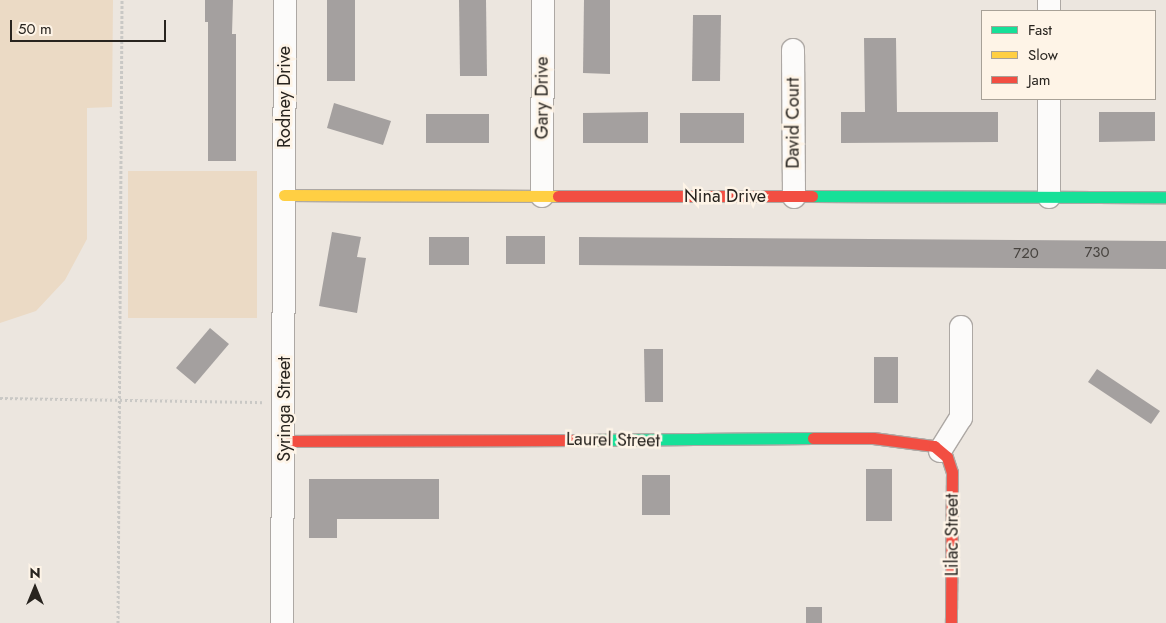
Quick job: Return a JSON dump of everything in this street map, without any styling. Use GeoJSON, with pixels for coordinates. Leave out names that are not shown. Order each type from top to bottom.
{"type":"FeatureCollection","features":[{"type":"Feature","properties":{"kind":"street","name":"Rodney Drive"},"geometry":{"type":"LineString","coordinates":[[284,195],[285,0]]}},
{"type":"Feature","properties":{"kind":"street","name":"Gary Drive"},"geometry":{"type":"LineString","coordinates":[[542,196],[543,0]]}},
{"type":"Feature","properties":{"kind":"street","name":"David Court"},"geometry":{"type":"LineString","coordinates":[[793,50],[794,197]]}},
{"type":"Feature","properties":{"kind":"street"},"geometry":{"type":"LineString","coordinates":[[1049,100],[1049,197]]}},
{"type":"Feature","properties":{"kind":"street","name":"Nina Drive"},"geometry":{"type":"LineString","coordinates":[[284,195],[1166,197]]}},
{"type":"Feature","properties":{"kind":"street","name":"Syringa Street"},"geometry":{"type":"LineString","coordinates":[[282,623],[284,195]]}},
{"type":"Feature","properties":{"kind":"street"},"geometry":{"type":"LineString","coordinates":[[940,451],[961,418],[961,327]]}},
{"type":"Feature","properties":{"kind":"street","name":"Laurel Street"},"geometry":{"type":"LineString","coordinates":[[284,441],[873,438],[916,442],[934,446],[940,451]]}},
{"type":"Feature","properties":{"kind":"street","name":"Lilac Street"},"geometry":{"type":"LineString","coordinates":[[940,451],[947,457],[952,472],[951,623]]}},
{"type":"Feature","properties":{"kind":"path"},"geometry":{"type":"LineString","coordinates":[[118,623],[122,0]]}},
{"type":"Feature","properties":{"kind":"path"},"geometry":{"type":"LineString","coordinates":[[0,398],[284,403]]}},
{"type":"Feature","properties":{"kind":"shaded area"},"geometry":{"type":"Polygon","coordinates":[[[0,0],[113,0],[112,107],[87,108],[87,239],[65,280],[36,311],[0,323],[0,0]]]}},
{"type":"Feature","properties":{"kind":"shaded area"},"geometry":{"type":"Polygon","coordinates":[[[128,171],[257,171],[257,318],[128,318],[128,171]]]}},
{"type":"Feature","properties":{"kind":"building"},"geometry":{"type":"Polygon","coordinates":[[[205,0],[233,0],[232,34],[236,34],[236,161],[208,161],[208,22],[205,22],[205,0]]]}},
{"type":"Feature","properties":{"kind":"building"},"geometry":{"type":"Polygon","coordinates":[[[327,0],[355,0],[355,81],[327,81],[327,0]]]}},
{"type":"Feature","properties":{"kind":"building"},"geometry":{"type":"Polygon","coordinates":[[[459,0],[486,0],[487,76],[460,76],[459,0]]]}},
{"type":"Feature","properties":{"kind":"building"},"geometry":{"type":"Polygon","coordinates":[[[584,0],[610,0],[610,74],[583,73],[584,0]]]}},
{"type":"Feature","properties":{"kind":"building"},"geometry":{"type":"Polygon","coordinates":[[[693,15],[721,15],[720,81],[692,81],[693,15]]]}},
{"type":"Feature","properties":{"kind":"building"},"geometry":{"type":"Polygon","coordinates":[[[864,38],[896,38],[897,112],[998,112],[998,142],[841,143],[841,112],[865,112],[864,38]]]}},
{"type":"Feature","properties":{"kind":"building"},"geometry":{"type":"Polygon","coordinates":[[[334,103],[391,121],[383,145],[327,128],[334,103]]]}},
{"type":"Feature","properties":{"kind":"building"},"geometry":{"type":"Polygon","coordinates":[[[648,112],[648,143],[583,143],[583,113],[648,112]]]}},
{"type":"Feature","properties":{"kind":"building"},"geometry":{"type":"Polygon","coordinates":[[[1099,112],[1155,112],[1155,141],[1099,142],[1099,112]]]}},
{"type":"Feature","properties":{"kind":"building"},"geometry":{"type":"Polygon","coordinates":[[[680,113],[744,113],[744,143],[680,143],[680,113]]]}},
{"type":"Feature","properties":{"kind":"building"},"geometry":{"type":"Polygon","coordinates":[[[426,114],[489,114],[489,143],[426,143],[426,114]]]}},
{"type":"Feature","properties":{"kind":"building"},"geometry":{"type":"Polygon","coordinates":[[[332,232],[361,237],[357,257],[366,258],[357,313],[319,306],[332,232]]]}},
{"type":"Feature","properties":{"kind":"building"},"geometry":{"type":"Polygon","coordinates":[[[506,236],[545,236],[545,264],[506,264],[506,236]]]}},
{"type":"Feature","properties":{"kind":"building"},"geometry":{"type":"Polygon","coordinates":[[[429,237],[469,237],[469,265],[429,265],[429,237]]]}},
{"type":"Feature","properties":{"kind":"building"},"geometry":{"type":"Polygon","coordinates":[[[579,237],[1166,241],[1166,269],[579,265],[579,237]]]}},
{"type":"Feature","properties":{"kind":"building"},"geometry":{"type":"Polygon","coordinates":[[[210,328],[229,344],[195,384],[176,368],[210,328]]]}},
{"type":"Feature","properties":{"kind":"building"},"geometry":{"type":"Polygon","coordinates":[[[644,349],[663,349],[663,402],[645,402],[644,349]]]}},
{"type":"Feature","properties":{"kind":"building"},"geometry":{"type":"Polygon","coordinates":[[[874,357],[898,357],[898,403],[874,403],[874,357]]]}},
{"type":"Feature","properties":{"kind":"building"},"geometry":{"type":"Polygon","coordinates":[[[1097,369],[1160,411],[1151,424],[1088,382],[1097,369]]]}},
{"type":"Feature","properties":{"kind":"building"},"geometry":{"type":"Polygon","coordinates":[[[866,469],[892,469],[892,521],[866,521],[866,469]]]}},
{"type":"Feature","properties":{"kind":"building"},"geometry":{"type":"Polygon","coordinates":[[[642,475],[670,475],[670,515],[642,515],[642,475]]]}},
{"type":"Feature","properties":{"kind":"building"},"geometry":{"type":"Polygon","coordinates":[[[309,479],[439,479],[439,519],[337,519],[337,538],[309,538],[309,479]]]}},
{"type":"Feature","properties":{"kind":"building"},"geometry":{"type":"Polygon","coordinates":[[[806,607],[822,607],[822,623],[806,623],[806,607]]]}},
{"type":"Feature","properties":{"kind":"traffic: fast"},"geometry":{"type":"LineString","coordinates":[[812,196],[1166,197]]}},
{"type":"Feature","properties":{"kind":"traffic: fast"},"geometry":{"type":"LineString","coordinates":[[577,440],[813,438]]}},
{"type":"Feature","properties":{"kind":"traffic: slow"},"geometry":{"type":"LineString","coordinates":[[284,195],[558,196]]}},
{"type":"Feature","properties":{"kind":"traffic: jam"},"geometry":{"type":"LineString","coordinates":[[558,196],[812,196]]}},
{"type":"Feature","properties":{"kind":"traffic: jam"},"geometry":{"type":"LineString","coordinates":[[813,438],[873,438],[934,446],[947,457],[952,472],[951,623]]}},
{"type":"Feature","properties":{"kind":"traffic: jam"},"geometry":{"type":"LineString","coordinates":[[284,441],[577,440]]}}]}
